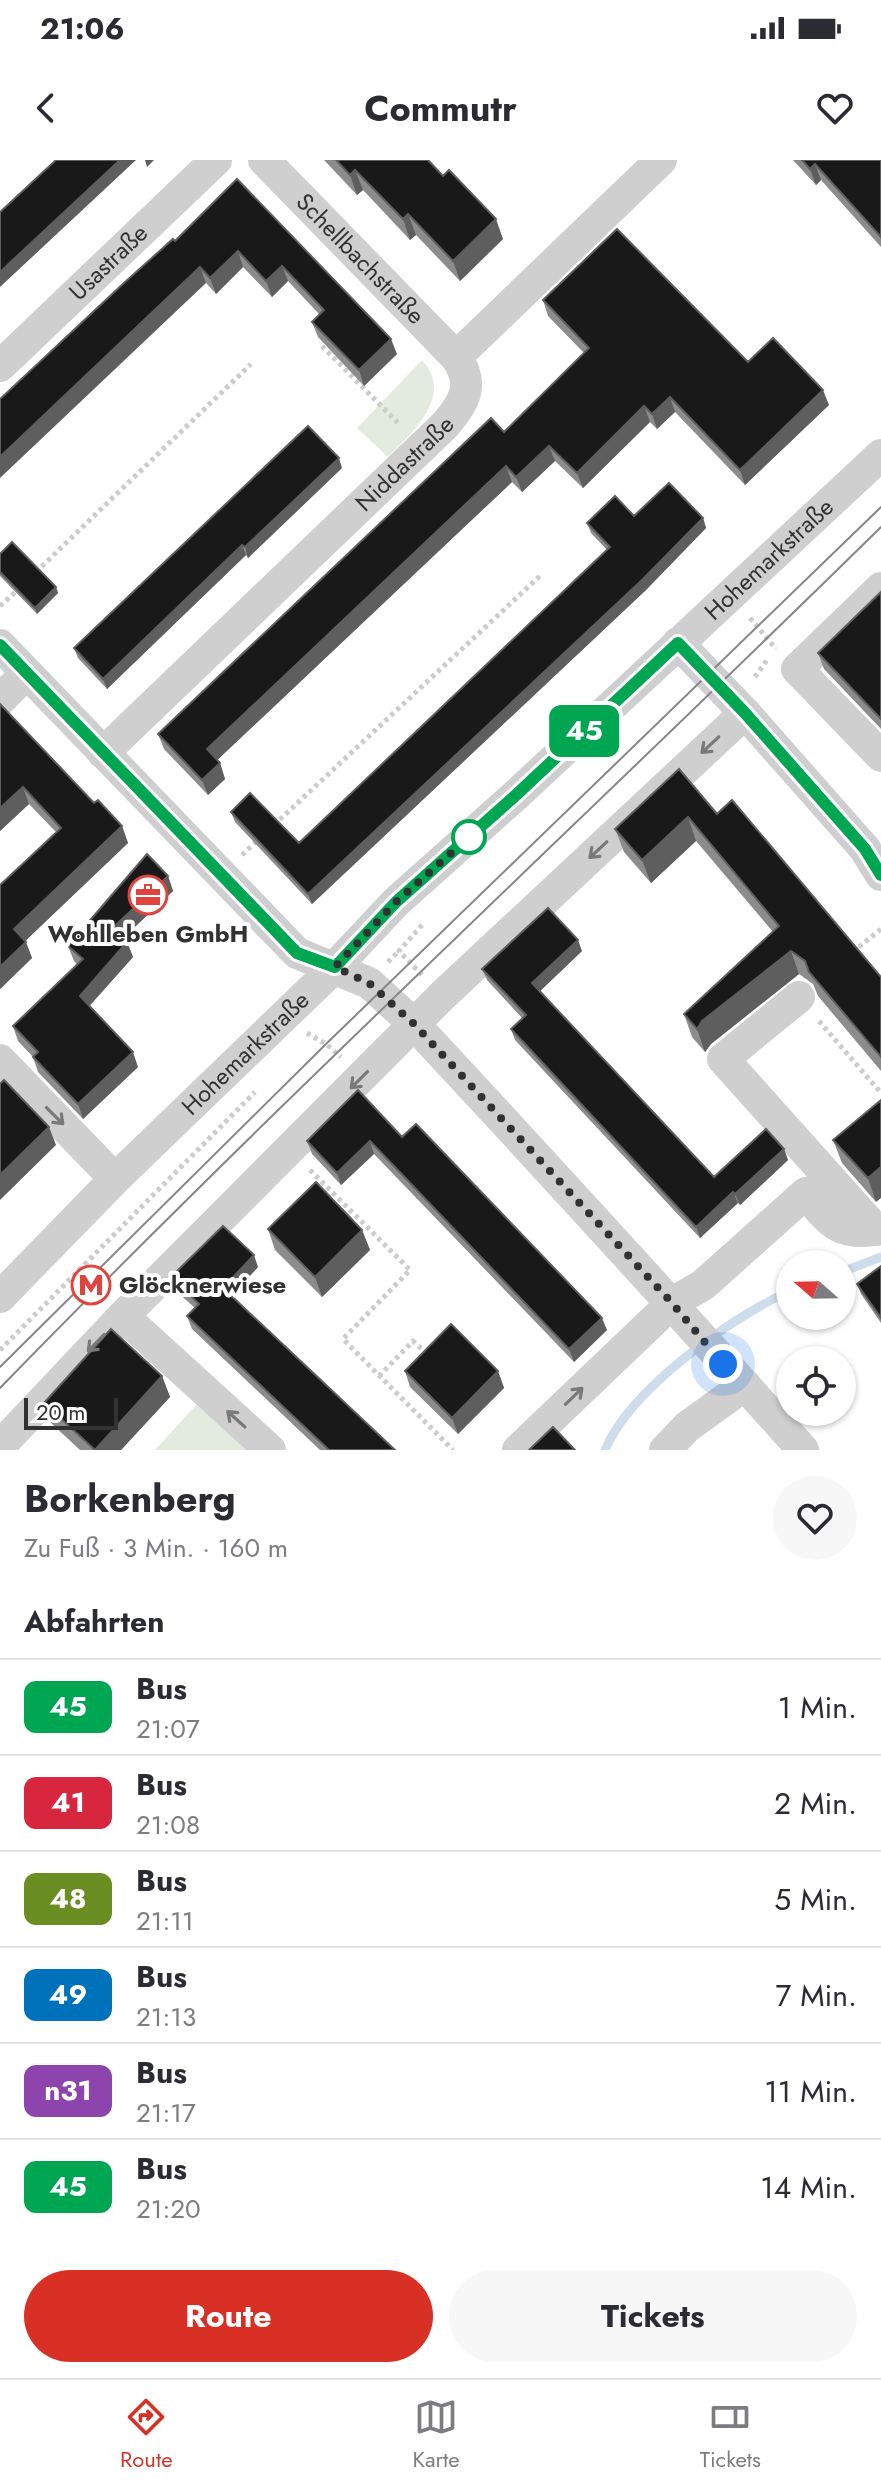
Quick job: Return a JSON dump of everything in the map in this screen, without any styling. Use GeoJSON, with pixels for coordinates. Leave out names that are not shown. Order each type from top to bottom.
{"type":"FeatureCollection","features":[{"type":"Feature","properties":{"kind":"street","name":"Usastraße"},"geometry":{"type":"LineString","coordinates":[[0,366],[216,160]]}},
{"type":"Feature","properties":{"kind":"street","name":"Schellbachstraße"},"geometry":{"type":"LineString","coordinates":[[264,160],[456,357]]}},
{"type":"Feature","properties":{"kind":"street"},"geometry":{"type":"LineString","coordinates":[[456,357],[661,160]]}},
{"type":"Feature","properties":{"kind":"street","name":"Niddastraße"},"geometry":{"type":"LineString","coordinates":[[103,753],[445,425],[457,411],[467,388],[466,376],[456,357]]}},
{"type":"Feature","properties":{"kind":"street","name":"Hohemarkstraße"},"geometry":{"type":"LineString","coordinates":[[0,1297],[115,1179],[335,967],[396,902],[516,795],[881,455]]}},
{"type":"Feature","properties":{"kind":"street"},"geometry":{"type":"LineString","coordinates":[[881,588],[797,669],[881,756]]}},
{"type":"Feature","properties":{"kind":"street"},"geometry":{"type":"LineString","coordinates":[[678,643],[745,713],[865,849],[881,875]]}},
{"type":"Feature","properties":{"kind":"street"},"geometry":{"type":"LineString","coordinates":[[0,700],[11,664],[103,753],[297,953],[369,983],[414,1024],[803,1450]]}},
{"type":"Feature","properties":{"kind":"street"},"geometry":{"type":"LineString","coordinates":[[14,1443],[123,1316],[289,1148],[443,995],[745,713]]}},
{"type":"Feature","properties":{"kind":"street"},"geometry":{"type":"LineString","coordinates":[[799,997],[723,1059],[879,1230]]}},
{"type":"Feature","properties":{"kind":"street"},"geometry":{"type":"LineString","coordinates":[[0,1060],[115,1179]]}},
{"type":"Feature","properties":{"kind":"street"},"geometry":{"type":"LineString","coordinates":[[518,1450],[672,1303],[703,1285],[806,1193],[839,1228],[859,1233],[879,1230]]}},
{"type":"Feature","properties":{"kind":"street"},"geometry":{"type":"LineString","coordinates":[[123,1316],[270,1450]]}},
{"type":"Feature","properties":{"kind":"street"},"geometry":{"type":"LineString","coordinates":[[665,1450],[734,1375]]}},
{"type":"Feature","properties":{"kind":"path"},"geometry":{"type":"LineString","coordinates":[[322,346],[379,404]]}},
{"type":"Feature","properties":{"kind":"path"},"geometry":{"type":"LineString","coordinates":[[0,606],[251,364]]}},
{"type":"Feature","properties":{"kind":"path"},"geometry":{"type":"LineString","coordinates":[[221,875],[541,575]]}},
{"type":"Feature","properties":{"kind":"path"},"geometry":{"type":"LineString","coordinates":[[731,594],[748,610],[751,621],[777,648],[755,674],[745,713]]}},
{"type":"Feature","properties":{"kind":"path"},"geometry":{"type":"LineString","coordinates":[[422,925],[399,951],[443,995]]}},
{"type":"Feature","properties":{"kind":"path"},"geometry":{"type":"LineString","coordinates":[[846,958],[881,929]]}},
{"type":"Feature","properties":{"kind":"path"},"geometry":{"type":"LineString","coordinates":[[799,997],[881,1093]]}},
{"type":"Feature","properties":{"kind":"path"},"geometry":{"type":"LineString","coordinates":[[0,1350],[208,1139]]}},
{"type":"Feature","properties":{"kind":"path"},"geometry":{"type":"LineString","coordinates":[[289,1148],[410,1270],[343,1339],[453,1450]]}},
{"type":"Feature","properties":{"kind":"path"},"geometry":{"type":"LineString","coordinates":[[379,1376],[413,1341],[435,1362]]}},
{"type":"Feature","properties":{"kind":"shaded area"},"geometry":{"type":"Polygon","coordinates":[[[422,360],[431,373],[434,387],[432,400],[418,425],[388,457],[357,428],[422,360]]]}},
{"type":"Feature","properties":{"kind":"shaded area"},"geometry":{"type":"Polygon","coordinates":[[[198,1403],[249,1450],[155,1450],[198,1403]]]}},
{"type":"Feature","properties":{"kind":"building"},"geometry":{"type":"Polygon","coordinates":[[[56,160],[120,160],[0,272],[0,212],[56,160]]]}},
{"type":"Feature","properties":{"kind":"building"},"geometry":{"type":"Polygon","coordinates":[[[336,160],[428,160],[443,176],[449,170],[496,219],[453,261],[408,214],[403,219],[355,170],[350,175],[336,160]]]}},
{"type":"Feature","properties":{"kind":"building"},"geometry":{"type":"Polygon","coordinates":[[[802,160],[881,160],[881,237],[815,164],[810,169],[802,160]]]}},
{"type":"Feature","properties":{"kind":"building"},"geometry":{"type":"Polygon","coordinates":[[[237,179],[391,339],[359,370],[312,322],[324,310],[282,266],[266,281],[238,251],[210,278],[200,267],[0,457],[0,399],[125,282],[173,239],[175,241],[237,179]]]}},
{"type":"Feature","properties":{"kind":"building"},"geometry":{"type":"Polygon","coordinates":[[[617,229],[748,362],[773,338],[823,390],[740,470],[670,397],[652,414],[644,406],[577,473],[549,446],[516,477],[506,466],[207,749],[220,763],[202,780],[158,734],[491,418],[504,432],[589,348],[543,300],[617,229]]]}},
{"type":"Feature","properties":{"kind":"building"},"geometry":{"type":"Polygon","coordinates":[[[308,426],[339,458],[245,547],[242,545],[103,679],[74,648],[308,426]]]}},
{"type":"Feature","properties":{"kind":"building"},"geometry":{"type":"Polygon","coordinates":[[[669,483],[703,518],[642,580],[308,894],[231,812],[250,793],[299,843],[610,547],[587,523],[615,496],[634,516],[669,483]]]}},
{"type":"Feature","properties":{"kind":"building"},"geometry":{"type":"Polygon","coordinates":[[[12,542],[56,587],[35,608],[0,572],[0,554],[12,542]]]}},
{"type":"Feature","properties":{"kind":"building"},"geometry":{"type":"Polygon","coordinates":[[[881,592],[881,719],[818,653],[881,592]]]}},
{"type":"Feature","properties":{"kind":"building"},"geometry":{"type":"Polygon","coordinates":[[[0,704],[94,803],[98,800],[122,826],[14,929],[26,942],[0,967],[0,885],[61,828],[23,787],[0,808],[0,704]]]}},
{"type":"Feature","properties":{"kind":"building"},"geometry":{"type":"Polygon","coordinates":[[[679,769],[717,814],[732,800],[881,977],[881,1057],[809,972],[805,961],[791,951],[702,1021],[697,1029],[684,1014],[779,926],[688,817],[642,860],[615,829],[679,769]]]}},
{"type":"Feature","properties":{"kind":"building"},"geometry":{"type":"Polygon","coordinates":[[[147,854],[168,876],[102,938],[114,929],[127,942],[80,996],[133,1052],[78,1104],[33,1057],[38,1052],[13,1026],[83,959],[68,946],[147,854]]]}},
{"type":"Feature","properties":{"kind":"building"},"geometry":{"type":"Polygon","coordinates":[[[548,908],[578,940],[532,983],[714,1177],[766,1129],[784,1149],[696,1227],[511,1029],[526,1015],[482,969],[548,908]]]}},
{"type":"Feature","properties":{"kind":"building"},"geometry":{"type":"Polygon","coordinates":[[[4,1080],[49,1127],[0,1175],[0,1084],[4,1080]]]}},
{"type":"Feature","properties":{"kind":"building"},"geometry":{"type":"Polygon","coordinates":[[[358,1090],[402,1137],[416,1124],[602,1318],[569,1349],[370,1141],[337,1173],[307,1141],[358,1090]]]}},
{"type":"Feature","properties":{"kind":"building"},"geometry":{"type":"Polygon","coordinates":[[[881,1100],[881,1167],[868,1178],[833,1140],[881,1100]]]}},
{"type":"Feature","properties":{"kind":"building"},"geometry":{"type":"Polygon","coordinates":[[[316,1182],[362,1230],[315,1277],[268,1229],[316,1182]]]}},
{"type":"Feature","properties":{"kind":"building"},"geometry":{"type":"Polygon","coordinates":[[[223,1226],[254,1255],[223,1288],[395,1450],[329,1450],[187,1316],[199,1304],[171,1277],[223,1226]]]}},
{"type":"Feature","properties":{"kind":"building"},"geometry":{"type":"Polygon","coordinates":[[[881,1266],[881,1318],[857,1284],[881,1266]]]}},
{"type":"Feature","properties":{"kind":"building"},"geometry":{"type":"Polygon","coordinates":[[[451,1324],[498,1371],[452,1418],[405,1371],[451,1324]]]}},
{"type":"Feature","properties":{"kind":"building"},"geometry":{"type":"Polygon","coordinates":[[[111,1329],[162,1376],[95,1450],[44,1403],[111,1329]]]}},
{"type":"Feature","properties":{"kind":"building"},"geometry":{"type":"Polygon","coordinates":[[[553,1427],[575,1450],[529,1450],[553,1427]]]}},
{"type":"Feature","properties":{"kind":"waterway"},"geometry":{"type":"LineString","coordinates":[[856,1267],[881,1257]]}},
{"type":"Feature","properties":{"kind":"waterway"},"geometry":{"type":"LineString","coordinates":[[605,1450],[618,1427],[659,1380],[712,1337],[776,1298]]}},
{"type":"Feature","properties":{"kind":"tram line"},"geometry":{"type":"LineString","coordinates":[[0,1367],[326,1044],[881,507]]}},
{"type":"Feature","properties":{"kind":"tram line"},"geometry":{"type":"LineString","coordinates":[[0,1388],[327,1062],[881,527]]}},
{"type":"Feature","properties":{"kind":"bus line","name":"45"},"geometry":{"type":"LineString","coordinates":[[0,645],[297,953],[335,967],[396,902],[678,643],[745,713],[865,849],[881,875]]}},
{"type":"Feature","properties":{"kind":"place","name":"Wohlleben GmbH"},"geometry":{"type":"Point","coordinates":[148,895]}},
{"type":"Feature","properties":{"kind":"place","name":"Glöcknerwiese"},"geometry":{"type":"Point","coordinates":[91,1285]}},
{"type":"Feature","properties":{"kind":"route"},"geometry":{"type":"LineString","coordinates":[[469,837],[476,831],[396,902],[335,967],[369,983],[414,1024],[672,1303],[723,1364]]}}]}
